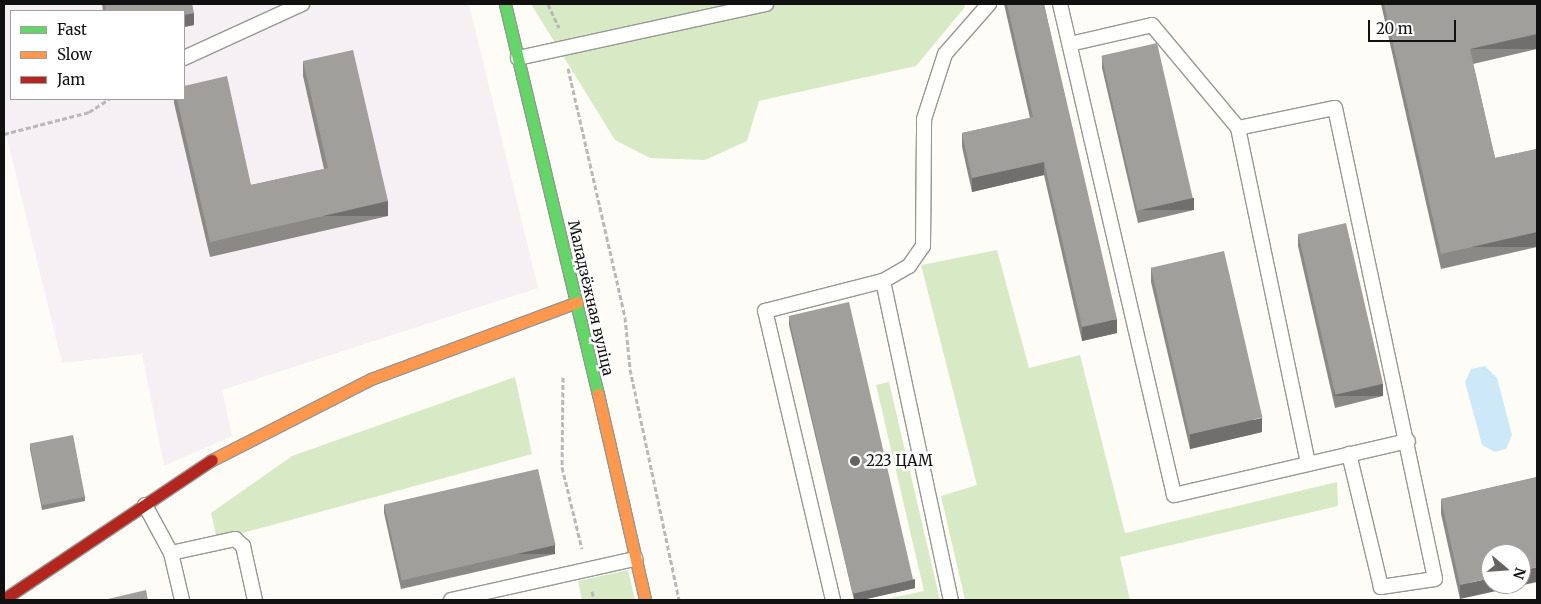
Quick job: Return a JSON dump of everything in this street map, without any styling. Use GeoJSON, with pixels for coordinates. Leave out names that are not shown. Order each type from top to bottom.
{"type":"FeatureCollection","features":[{"type":"Feature","properties":{"kind":"street","name":"Маладзёжная вуліца"},"geometry":{"type":"LineString","coordinates":[[504,4],[577,302],[645,600]]}},
{"type":"Feature","properties":{"kind":"street"},"geometry":{"type":"LineString","coordinates":[[4,600],[26,594],[145,505],[219,455],[371,379],[577,302]]}},
{"type":"Feature","properties":{"kind":"lane"},"geometry":{"type":"LineString","coordinates":[[518,58],[766,4]]}},
{"type":"Feature","properties":{"kind":"lane"},"geometry":{"type":"LineString","coordinates":[[833,600],[765,310],[883,281],[909,266],[924,246],[924,119],[945,54],[989,4]]}},
{"type":"Feature","properties":{"kind":"lane"},"geometry":{"type":"LineString","coordinates":[[1060,4],[1174,495],[1408,441]]}},
{"type":"Feature","properties":{"kind":"lane"},"geometry":{"type":"LineString","coordinates":[[185,58],[295,5]]}},
{"type":"Feature","properties":{"kind":"lane"},"geometry":{"type":"LineString","coordinates":[[1070,44],[1152,25],[1238,128],[1308,464]]}},
{"type":"Feature","properties":{"kind":"lane"},"geometry":{"type":"LineString","coordinates":[[1238,128],[1335,108],[1408,441],[1435,579],[1381,587],[1350,454]]}},
{"type":"Feature","properties":{"kind":"lane"},"geometry":{"type":"LineString","coordinates":[[883,281],[952,600]]}},
{"type":"Feature","properties":{"kind":"lane"},"geometry":{"type":"LineString","coordinates":[[145,505],[171,553],[182,600]]}},
{"type":"Feature","properties":{"kind":"lane"},"geometry":{"type":"LineString","coordinates":[[171,553],[235,539],[243,546],[255,600]]}},
{"type":"Feature","properties":{"kind":"lane"},"geometry":{"type":"LineString","coordinates":[[451,600],[635,559]]}},
{"type":"Feature","properties":{"kind":"path"},"geometry":{"type":"LineString","coordinates":[[548,4],[556,16],[564,48],[625,317],[630,369],[680,600]]}},
{"type":"Feature","properties":{"kind":"path"},"geometry":{"type":"LineString","coordinates":[[4,134],[89,112],[107,100]]}},
{"type":"Feature","properties":{"kind":"path"},"geometry":{"type":"LineString","coordinates":[[563,375],[562,467],[594,600]]}},
{"type":"Feature","properties":{"kind":"shaded area"},"geometry":{"type":"Polygon","coordinates":[[[4,4],[469,4],[538,288],[222,390],[232,436],[164,466],[142,354],[62,363],[4,126],[4,4]]]}},
{"type":"Feature","properties":{"kind":"green space"},"geometry":{"type":"Polygon","coordinates":[[[531,4],[964,4],[965,7],[916,66],[759,101],[747,141],[705,160],[650,158],[615,140],[531,4]]]}},
{"type":"Feature","properties":{"kind":"green space"},"geometry":{"type":"Polygon","coordinates":[[[997,250],[1029,368],[1080,355],[1125,533],[1337,482],[1338,506],[1120,557],[1130,600],[965,600],[941,496],[977,485],[921,265],[997,250]]]}},
{"type":"Feature","properties":{"kind":"green space"},"geometry":{"type":"Polygon","coordinates":[[[515,377],[532,454],[217,540],[211,513],[292,456],[515,377]]]}},
{"type":"Feature","properties":{"kind":"green space"},"geometry":{"type":"Polygon","coordinates":[[[889,382],[940,600],[882,600],[924,591],[876,385],[889,382]]]}},
{"type":"Feature","properties":{"kind":"green space"},"geometry":{"type":"Polygon","coordinates":[[[628,570],[635,600],[582,600],[578,581],[628,570]]]}},
{"type":"Feature","properties":{"kind":"water"},"geometry":{"type":"Polygon","coordinates":[[[1485,366],[1497,378],[1512,435],[1506,449],[1495,452],[1482,445],[1465,382],[1471,369],[1485,366]]]}},
{"type":"Feature","properties":{"kind":"building"},"geometry":{"type":"Polygon","coordinates":[[[105,4],[192,4],[194,13],[185,15],[185,10],[106,10],[105,4]]]}},
{"type":"Feature","properties":{"kind":"building"},"geometry":{"type":"Polygon","coordinates":[[[1007,4],[1044,4],[1117,319],[1082,327],[1044,162],[972,178],[962,133],[1033,117],[1007,4]]]}},
{"type":"Feature","properties":{"kind":"building"},"geometry":{"type":"Polygon","coordinates":[[[1384,4],[1537,4],[1537,34],[1470,49],[1495,158],[1537,149],[1537,232],[1441,254],[1384,4]]]}},
{"type":"Feature","properties":{"kind":"building"},"geometry":{"type":"Polygon","coordinates":[[[1157,43],[1193,198],[1137,211],[1101,56],[1157,43]]]}},
{"type":"Feature","properties":{"kind":"building"},"geometry":{"type":"Polygon","coordinates":[[[353,50],[388,201],[210,242],[177,100],[185,100],[185,86],[227,76],[251,185],[328,168],[303,61],[353,50]]]}},
{"type":"Feature","properties":{"kind":"building"},"geometry":{"type":"Polygon","coordinates":[[[1346,223],[1383,384],[1335,395],[1298,234],[1346,223]]]}},
{"type":"Feature","properties":{"kind":"building"},"geometry":{"type":"Polygon","coordinates":[[[1224,251],[1262,418],[1189,434],[1151,268],[1224,251]]]}},
{"type":"Feature","properties":{"kind":"building"},"geometry":{"type":"Polygon","coordinates":[[[849,302],[913,580],[853,594],[789,316],[849,302]]]}},
{"type":"Feature","properties":{"kind":"building"},"geometry":{"type":"Polygon","coordinates":[[[73,435],[85,497],[42,505],[30,443],[73,435]]]}},
{"type":"Feature","properties":{"kind":"building"},"geometry":{"type":"Polygon","coordinates":[[[538,469],[556,545],[402,581],[384,505],[538,469]]]}},
{"type":"Feature","properties":{"kind":"building"},"geometry":{"type":"Polygon","coordinates":[[[1537,477],[1537,567],[1531,568],[1531,544],[1481,544],[1481,580],[1460,585],[1441,499],[1537,477]]]}},
{"type":"Feature","properties":{"kind":"building"},"geometry":{"type":"Polygon","coordinates":[[[146,590],[148,600],[108,600],[108,599],[146,590]]]}},
{"type":"Feature","properties":{"kind":"traffic: fast"},"geometry":{"type":"LineString","coordinates":[[505,4],[598,394]]}},
{"type":"Feature","properties":{"kind":"traffic: slow"},"geometry":{"type":"LineString","coordinates":[[212,460],[371,379],[577,302]]}},
{"type":"Feature","properties":{"kind":"traffic: slow"},"geometry":{"type":"LineString","coordinates":[[598,394],[645,600]]}},
{"type":"Feature","properties":{"kind":"traffic: jam"},"geometry":{"type":"LineString","coordinates":[[4,599],[212,460]]}},
{"type":"Feature","properties":{"kind":"place","name":"223 ЦAM"},"geometry":{"type":"Point","coordinates":[855,461]}}]}
